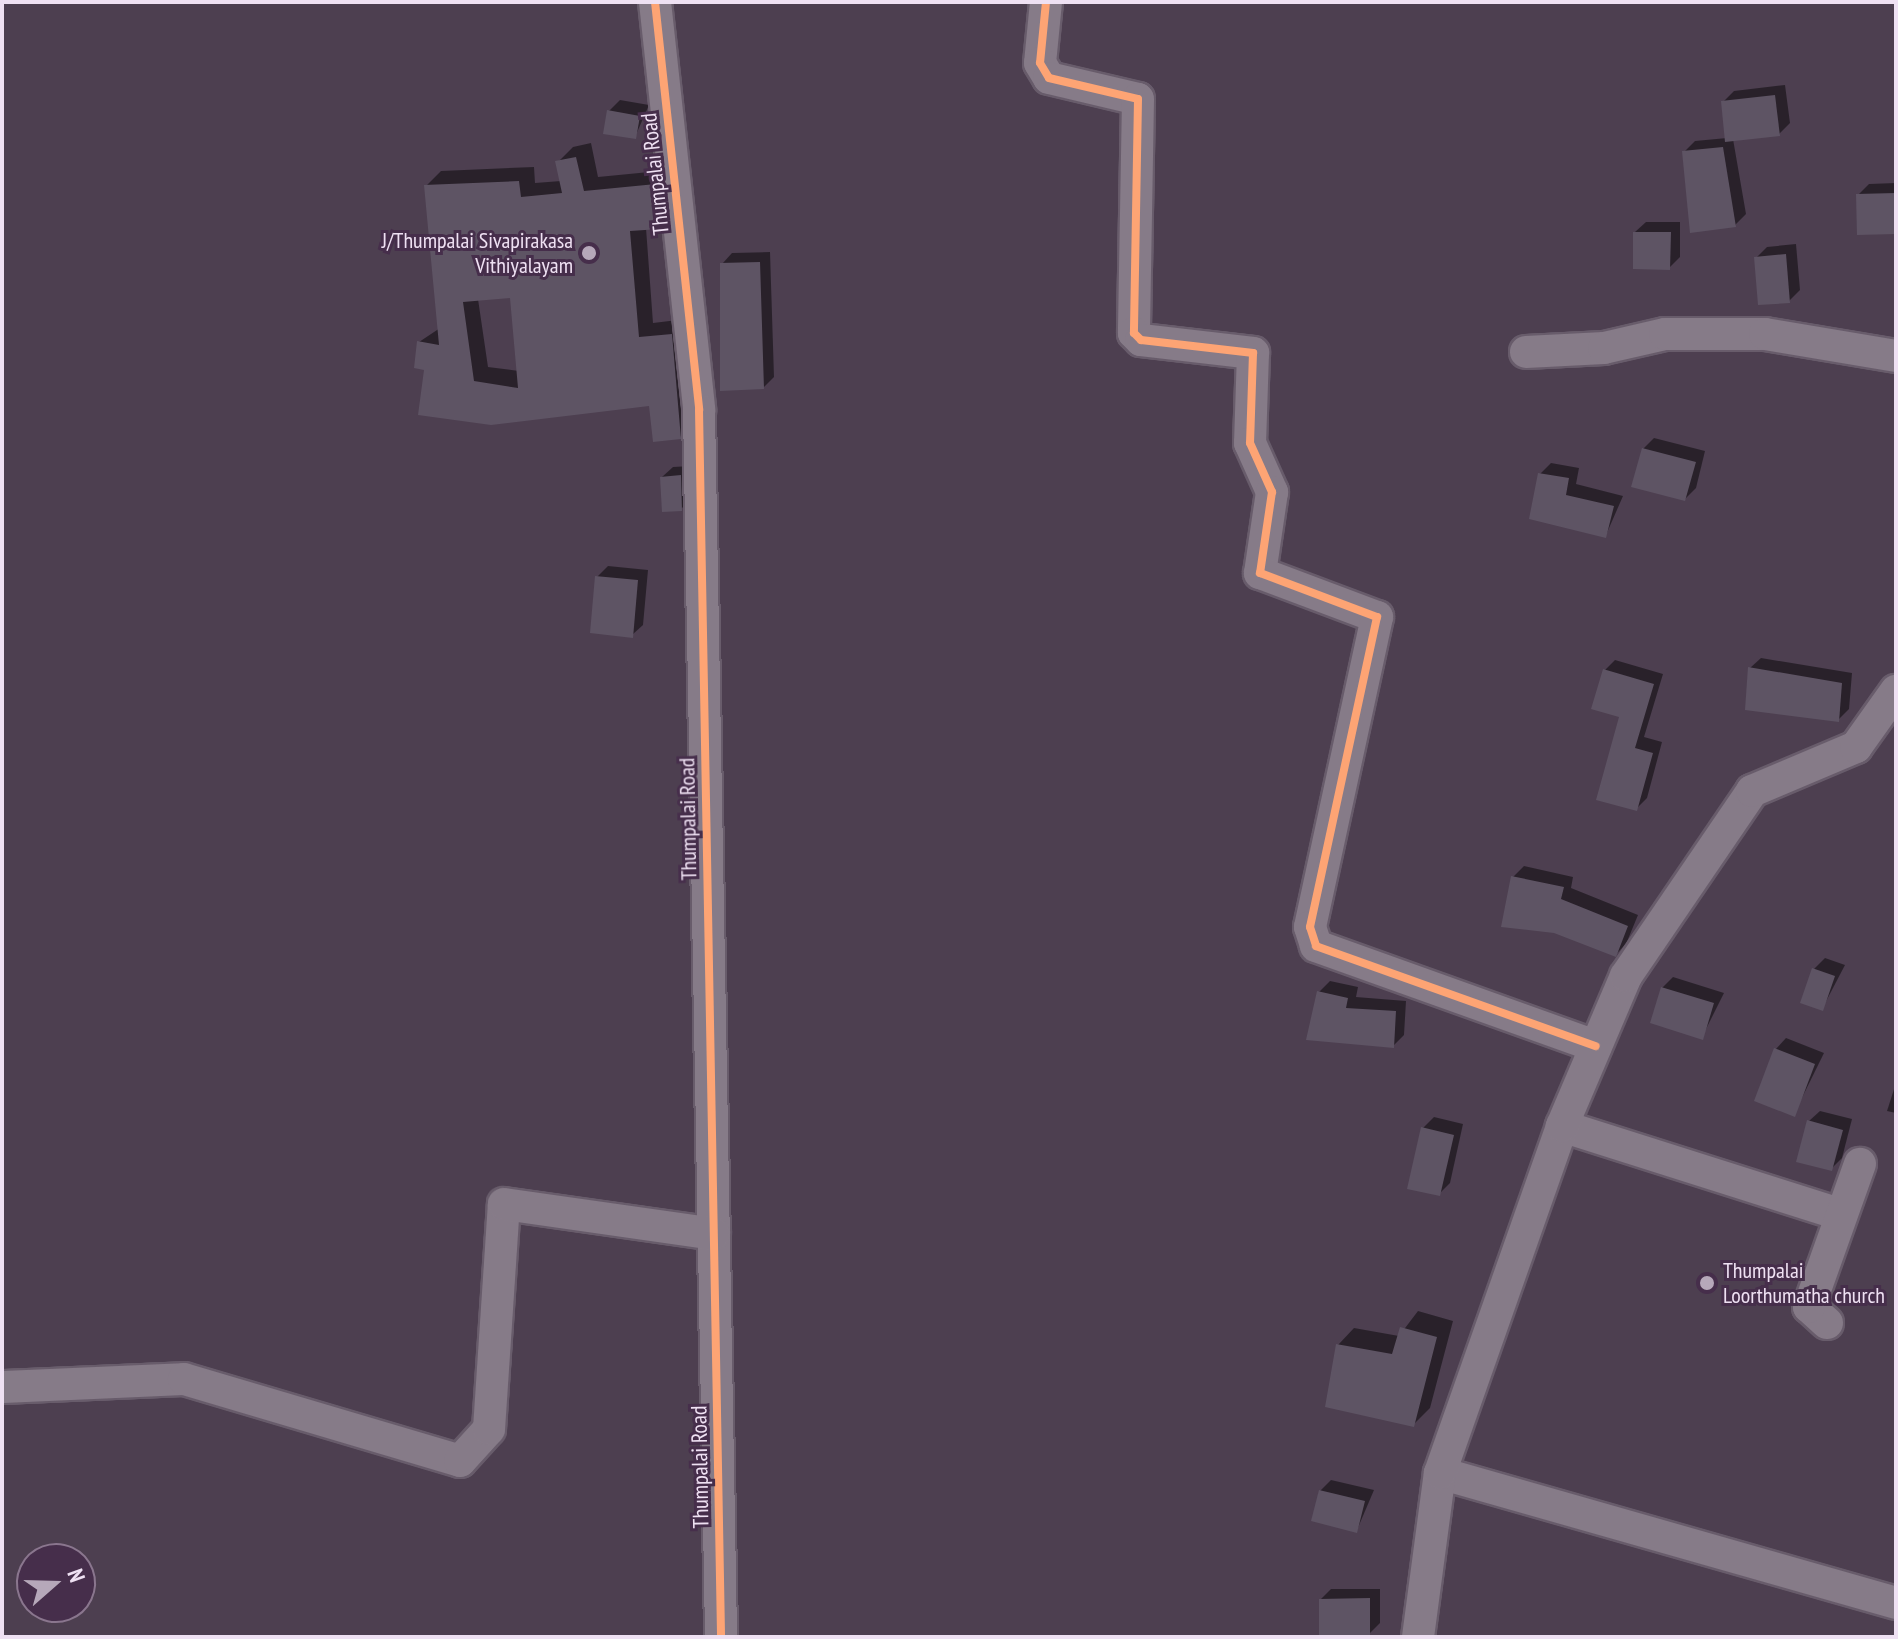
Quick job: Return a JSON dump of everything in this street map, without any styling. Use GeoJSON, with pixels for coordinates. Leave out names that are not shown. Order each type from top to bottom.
{"type":"FeatureCollection","features":[{"type":"Feature","properties":{"kind":"street","name":"Thumpalai Road"},"geometry":{"type":"LineString","coordinates":[[655,2],[699,410],[721,1637]]}},
{"type":"Feature","properties":{"kind":"street"},"geometry":{"type":"LineString","coordinates":[[1046,2],[1040,63],[1049,78],[1138,99],[1134,333],[1141,340],[1253,353],[1250,443],[1272,492],[1260,573],[1377,617],[1310,927],[1316,946],[1596,1046]]}},
{"type":"Feature","properties":{"kind":"street"},"geometry":{"type":"LineString","coordinates":[[1526,352],[1604,348],[1665,334],[1765,334],[1896,356]]}},
{"type":"Feature","properties":{"kind":"street"},"geometry":{"type":"LineString","coordinates":[[1418,1637],[1440,1473],[1562,1126],[1626,976],[1752,791],[1856,747],[1896,691]]}},
{"type":"Feature","properties":{"kind":"street"},"geometry":{"type":"LineString","coordinates":[[1562,1126],[1837,1213]]}},
{"type":"Feature","properties":{"kind":"street"},"geometry":{"type":"LineString","coordinates":[[1827,1323],[1809,1307],[1837,1213],[1860,1164]]}},
{"type":"Feature","properties":{"kind":"street"},"geometry":{"type":"LineString","coordinates":[[2,1387],[184,1379],[460,1461],[489,1429],[504,1204],[714,1234]]}},
{"type":"Feature","properties":{"kind":"street"},"geometry":{"type":"LineString","coordinates":[[1440,1473],[1896,1603]]}},
{"type":"Feature","properties":{"kind":"building"},"geometry":{"type":"Polygon","coordinates":[[[1775,95],[1780,136],[1725,142],[1721,101],[1775,95]]]}},
{"type":"Feature","properties":{"kind":"building"},"geometry":{"type":"Polygon","coordinates":[[[607,110],[640,116],[636,139],[603,134],[607,110]]]}},
{"type":"Feature","properties":{"kind":"building"},"geometry":{"type":"Polygon","coordinates":[[[1723,147],[1736,227],[1690,233],[1682,151],[1723,147]]]}},
{"type":"Feature","properties":{"kind":"building"},"geometry":{"type":"Polygon","coordinates":[[[576,157],[584,191],[656,184],[660,229],[630,231],[639,337],[672,334],[681,439],[653,442],[649,406],[491,425],[418,415],[424,370],[414,368],[417,341],[439,345],[424,185],[519,181],[521,197],[562,193],[555,161],[576,157]],[[510,298],[463,302],[474,381],[518,388],[510,298]]]}},
{"type":"Feature","properties":{"kind":"building"},"geometry":{"type":"Polygon","coordinates":[[[1896,193],[1896,234],[1857,235],[1856,194],[1896,193]]]}},
{"type":"Feature","properties":{"kind":"building"},"geometry":{"type":"Polygon","coordinates":[[[1633,232],[1671,232],[1670,270],[1633,269],[1633,232]]]}},
{"type":"Feature","properties":{"kind":"building"},"geometry":{"type":"Polygon","coordinates":[[[1786,254],[1790,303],[1758,305],[1754,257],[1786,254]]]}},
{"type":"Feature","properties":{"kind":"building"},"geometry":{"type":"Polygon","coordinates":[[[760,262],[764,389],[720,391],[720,263],[760,262]]]}},
{"type":"Feature","properties":{"kind":"building"},"geometry":{"type":"Polygon","coordinates":[[[1642,448],[1696,462],[1685,501],[1631,487],[1642,448]]]}},
{"type":"Feature","properties":{"kind":"building"},"geometry":{"type":"Polygon","coordinates":[[[1538,473],[1569,478],[1566,495],[1614,506],[1606,538],[1529,519],[1538,473]]]}},
{"type":"Feature","properties":{"kind":"building"},"geometry":{"type":"Polygon","coordinates":[[[681,475],[682,511],[662,512],[660,477],[681,475]]]}},
{"type":"Feature","properties":{"kind":"building"},"geometry":{"type":"Polygon","coordinates":[[[595,576],[638,580],[633,638],[590,633],[595,576]]]}},
{"type":"Feature","properties":{"kind":"building"},"geometry":{"type":"Polygon","coordinates":[[[1748,667],[1842,683],[1839,722],[1745,710],[1748,667]]]}},
{"type":"Feature","properties":{"kind":"building"},"geometry":{"type":"Polygon","coordinates":[[[1603,669],[1654,684],[1635,748],[1653,753],[1637,811],[1596,800],[1619,717],[1591,709],[1603,669]]]}},
{"type":"Feature","properties":{"kind":"building"},"geometry":{"type":"Polygon","coordinates":[[[1511,876],[1564,887],[1561,899],[1628,926],[1616,957],[1554,933],[1501,927],[1511,876]]]}},
{"type":"Feature","properties":{"kind":"building"},"geometry":{"type":"Polygon","coordinates":[[[1812,968],[1835,976],[1823,1011],[1800,1003],[1812,968]]]}},
{"type":"Feature","properties":{"kind":"building"},"geometry":{"type":"Polygon","coordinates":[[[1661,987],[1714,1003],[1703,1040],[1650,1023],[1661,987]]]}},
{"type":"Feature","properties":{"kind":"building"},"geometry":{"type":"Polygon","coordinates":[[[1317,991],[1348,998],[1346,1008],[1396,1011],[1394,1048],[1306,1040],[1317,991]]]}},
{"type":"Feature","properties":{"kind":"building"},"geometry":{"type":"Polygon","coordinates":[[[1774,1048],[1815,1064],[1795,1117],[1754,1101],[1774,1048]]]}},
{"type":"Feature","properties":{"kind":"building"},"geometry":{"type":"Polygon","coordinates":[[[1807,1120],[1843,1130],[1832,1171],[1796,1162],[1807,1120]]]}},
{"type":"Feature","properties":{"kind":"building"},"geometry":{"type":"Polygon","coordinates":[[[1421,1127],[1454,1135],[1440,1196],[1407,1189],[1421,1127]]]}},
{"type":"Feature","properties":{"kind":"building"},"geometry":{"type":"Polygon","coordinates":[[[1400,1327],[1437,1337],[1414,1427],[1325,1407],[1336,1344],[1392,1354],[1400,1327]]]}},
{"type":"Feature","properties":{"kind":"building"},"geometry":{"type":"Polygon","coordinates":[[[1319,1490],[1365,1501],[1357,1533],[1311,1521],[1319,1490]]]}},
{"type":"Feature","properties":{"kind":"building"},"geometry":{"type":"Polygon","coordinates":[[[1370,1598],[1370,1636],[1319,1636],[1319,1599],[1370,1598]]]}},
{"type":"Feature","properties":{"kind":"cycle path"},"geometry":{"type":"LineString","coordinates":[[655,2],[699,410],[721,1637]]}},
{"type":"Feature","properties":{"kind":"cycle path"},"geometry":{"type":"LineString","coordinates":[[1046,2],[1040,63],[1049,78],[1138,99],[1134,333],[1141,340],[1253,353],[1250,443],[1272,492],[1260,573],[1377,617],[1310,927],[1316,946],[1596,1046]]}},
{"type":"Feature","properties":{"kind":"place","name":"J/Thumpalai Sivapirakasa Vithiyalayam"},"geometry":{"type":"Point","coordinates":[589,253]}},
{"type":"Feature","properties":{"kind":"place","name":"Thumpalai Loorthumatha church"},"geometry":{"type":"Point","coordinates":[1707,1283]}}]}
